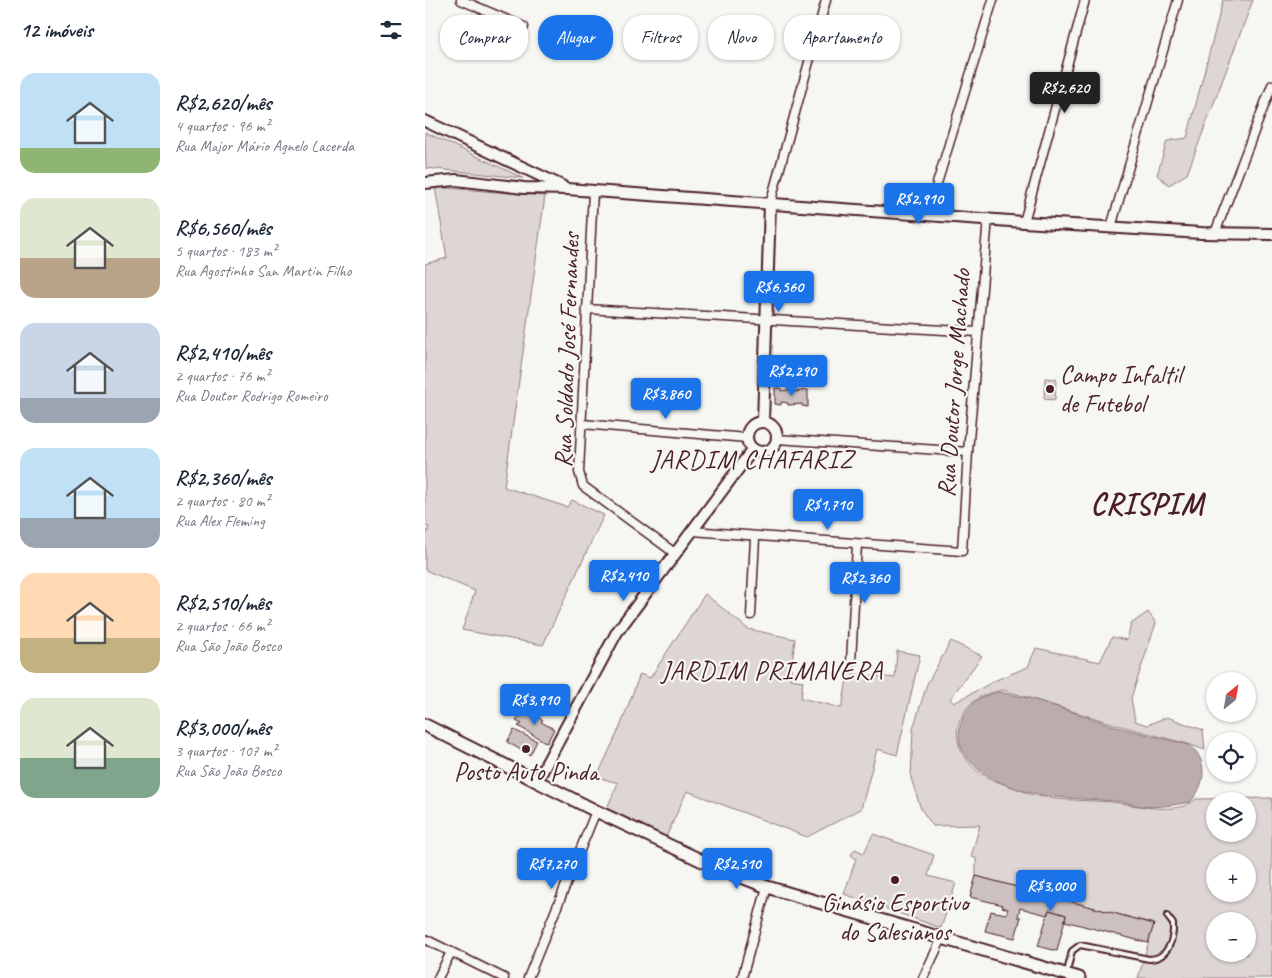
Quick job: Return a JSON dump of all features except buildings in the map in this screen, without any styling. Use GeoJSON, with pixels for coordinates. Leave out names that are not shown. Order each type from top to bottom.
{"type":"FeatureCollection","features":[{"type":"Feature","properties":{"kind":"main road"},"geometry":{"type":"LineString","coordinates":[[425,725],[596,811],[711,865],[767,887],[1079,978]]}},
{"type":"Feature","properties":{"kind":"street"},"geometry":{"type":"LineString","coordinates":[[461,0],[496,15]]}},
{"type":"Feature","properties":{"kind":"street"},"geometry":{"type":"LineString","coordinates":[[763,422],[770,204],[825,0]]}},
{"type":"Feature","properties":{"kind":"street"},"geometry":{"type":"LineString","coordinates":[[928,213],[993,0]]}},
{"type":"Feature","properties":{"kind":"street"},"geometry":{"type":"LineString","coordinates":[[1024,222],[1085,0]]}},
{"type":"Feature","properties":{"kind":"street"},"geometry":{"type":"LineString","coordinates":[[1111,227],[1177,0]]}},
{"type":"Feature","properties":{"kind":"street"},"geometry":{"type":"LineString","coordinates":[[1215,232],[1272,85]]}},
{"type":"Feature","properties":{"kind":"street"},"geometry":{"type":"LineString","coordinates":[[425,121],[567,189]]}},
{"type":"Feature","properties":{"kind":"street"},"geometry":{"type":"LineString","coordinates":[[524,188],[530,172]]}},
{"type":"Feature","properties":{"kind":"street"},"geometry":{"type":"LineString","coordinates":[[425,183],[456,180],[524,188],[567,189],[770,204],[928,213],[1024,222],[1272,234]]}},
{"type":"Feature","properties":{"kind":"street","name":"Rua Soldado José Fernandes"},"geometry":{"type":"LineString","coordinates":[[593,191],[579,472],[583,486],[676,554]]}},
{"type":"Feature","properties":{"kind":"street","name":"Rua Doutor Jorge Machado"},"geometry":{"type":"LineString","coordinates":[[857,544],[962,551],[968,452],[988,218]]}},
{"type":"Feature","properties":{"kind":"street"},"geometry":{"type":"LineString","coordinates":[[586,309],[978,332]]}},
{"type":"Feature","properties":{"kind":"street"},"geometry":{"type":"LineString","coordinates":[[763,422],[771,425],[776,431],[777,440],[767,451],[760,452],[753,449],[747,438],[749,430],[755,424],[763,422]]}},
{"type":"Feature","properties":{"kind":"street"},"geometry":{"type":"LineString","coordinates":[[582,424],[747,438]]}},
{"type":"Feature","properties":{"kind":"street"},"geometry":{"type":"LineString","coordinates":[[777,440],[968,452]]}},
{"type":"Feature","properties":{"kind":"street"},"geometry":{"type":"LineString","coordinates":[[537,781],[617,632],[753,449]]}},
{"type":"Feature","properties":{"kind":"street"},"geometry":{"type":"LineString","coordinates":[[692,532],[857,544],[851,663]]}},
{"type":"Feature","properties":{"kind":"street"},"geometry":{"type":"LineString","coordinates":[[751,614],[755,538]]}},
{"type":"Feature","properties":{"kind":"street"},"geometry":{"type":"LineString","coordinates":[[528,978],[596,811]]}},
{"type":"Feature","properties":{"kind":"street"},"geometry":{"type":"LineString","coordinates":[[741,978],[767,887]]}},
{"type":"Feature","properties":{"kind":"street"},"geometry":{"type":"LineString","coordinates":[[923,978],[942,938]]}},
{"type":"Feature","properties":{"kind":"street"},"geometry":{"type":"LineString","coordinates":[[425,939],[504,978]]}},
{"type":"Feature","properties":{"kind":"street"},"geometry":{"type":"LineString","coordinates":[[438,978],[451,952]]}},
{"type":"Feature","properties":{"kind":"lane"},"geometry":{"type":"LineString","coordinates":[[1067,974],[1073,951],[1080,945],[1149,959],[1158,958],[1173,941],[1173,924],[1167,916]]}},
{"type":"Feature","properties":{"kind":"shaded area"},"geometry":{"type":"Polygon","coordinates":[[[1223,0],[1253,0],[1187,174],[1169,185],[1157,175],[1167,141],[1187,138],[1223,0]]]}},
{"type":"Feature","properties":{"kind":"shaded area"},"geometry":{"type":"Polygon","coordinates":[[[425,132],[523,178],[426,168],[425,132]]]}},
{"type":"Feature","properties":{"kind":"shaded area"},"geometry":{"type":"Polygon","coordinates":[[[435,187],[545,196],[504,487],[567,507],[572,500],[604,515],[543,645],[462,630],[475,591],[425,570],[425,539],[429,527],[425,526],[425,264],[447,258],[435,187]]]}},
{"type":"Feature","properties":{"kind":"shaded area","name":"Campo Infaltil de Futebol"},"geometry":{"type":"Polygon","coordinates":[[[1045,378],[1056,379],[1055,400],[1044,399],[1045,378]]]}},
{"type":"Feature","properties":{"kind":"shaded area"},"geometry":{"type":"Polygon","coordinates":[[[705,594],[748,629],[795,639],[790,679],[803,681],[801,698],[842,708],[848,673],[895,678],[897,651],[920,655],[897,755],[877,749],[861,809],[807,837],[687,791],[666,837],[607,808],[618,783],[597,777],[620,727],[640,674],[650,678],[705,594]]]}},
{"type":"Feature","properties":{"kind":"shaded area"},"geometry":{"type":"Polygon","coordinates":[[[1148,612],[1156,623],[1131,698],[1135,721],[1147,725],[1167,717],[1203,730],[1205,750],[1003,690],[978,698],[969,706],[958,726],[957,735],[961,751],[971,765],[988,778],[1032,795],[1047,798],[1111,802],[1155,808],[1178,807],[1196,799],[1206,799],[1206,842],[1256,842],[1256,798],[1272,798],[1272,978],[1138,978],[1154,924],[976,876],[976,858],[971,857],[980,825],[933,826],[921,809],[911,778],[913,729],[927,684],[951,641],[982,656],[950,699],[954,703],[996,680],[1028,667],[1036,648],[1100,662],[1112,637],[1127,640],[1131,624],[1148,612]]]}},
{"type":"Feature","properties":{"kind":"shaded area"},"geometry":{"type":"Polygon","coordinates":[[[1000,692],[1032,699],[1121,728],[1189,745],[1200,758],[1203,773],[1202,781],[1195,796],[1190,802],[1147,807],[1118,801],[1042,795],[1012,787],[997,780],[971,762],[962,750],[959,736],[962,720],[968,708],[982,697],[1000,692]]]}},
{"type":"Feature","properties":{"kind":"shaded area","name":"Ginásio Esportivo do Salesianos"},"geometry":{"type":"Polygon","coordinates":[[[873,834],[934,855],[928,876],[956,883],[941,928],[844,894],[856,859],[851,855],[855,849],[864,853],[873,834]]]}},
{"type":"Feature","properties":{"kind":"place","name":"Campo Infaltil de Futebol"},"geometry":{"type":"Point","coordinates":[1050,389]}},
{"type":"Feature","properties":{"kind":"place","name":"Posto Auto Pinda"},"geometry":{"type":"Point","coordinates":[526,749]}},
{"type":"Feature","properties":{"kind":"place","name":"Ginásio Esportivo do Salesianos"},"geometry":{"type":"Point","coordinates":[895,880]}},
{"type":"Feature","properties":{"kind":"district","name":"JARDIM CHAFARIZ"},"geometry":{"type":"Point","coordinates":[752,459]}},
{"type":"Feature","properties":{"kind":"district","name":"CRISPIM"},"geometry":{"type":"Point","coordinates":[1147,504]}},
{"type":"Feature","properties":{"kind":"district","name":"JARDIM PRIMAVERA"},"geometry":{"type":"Point","coordinates":[772,670]}}]}
